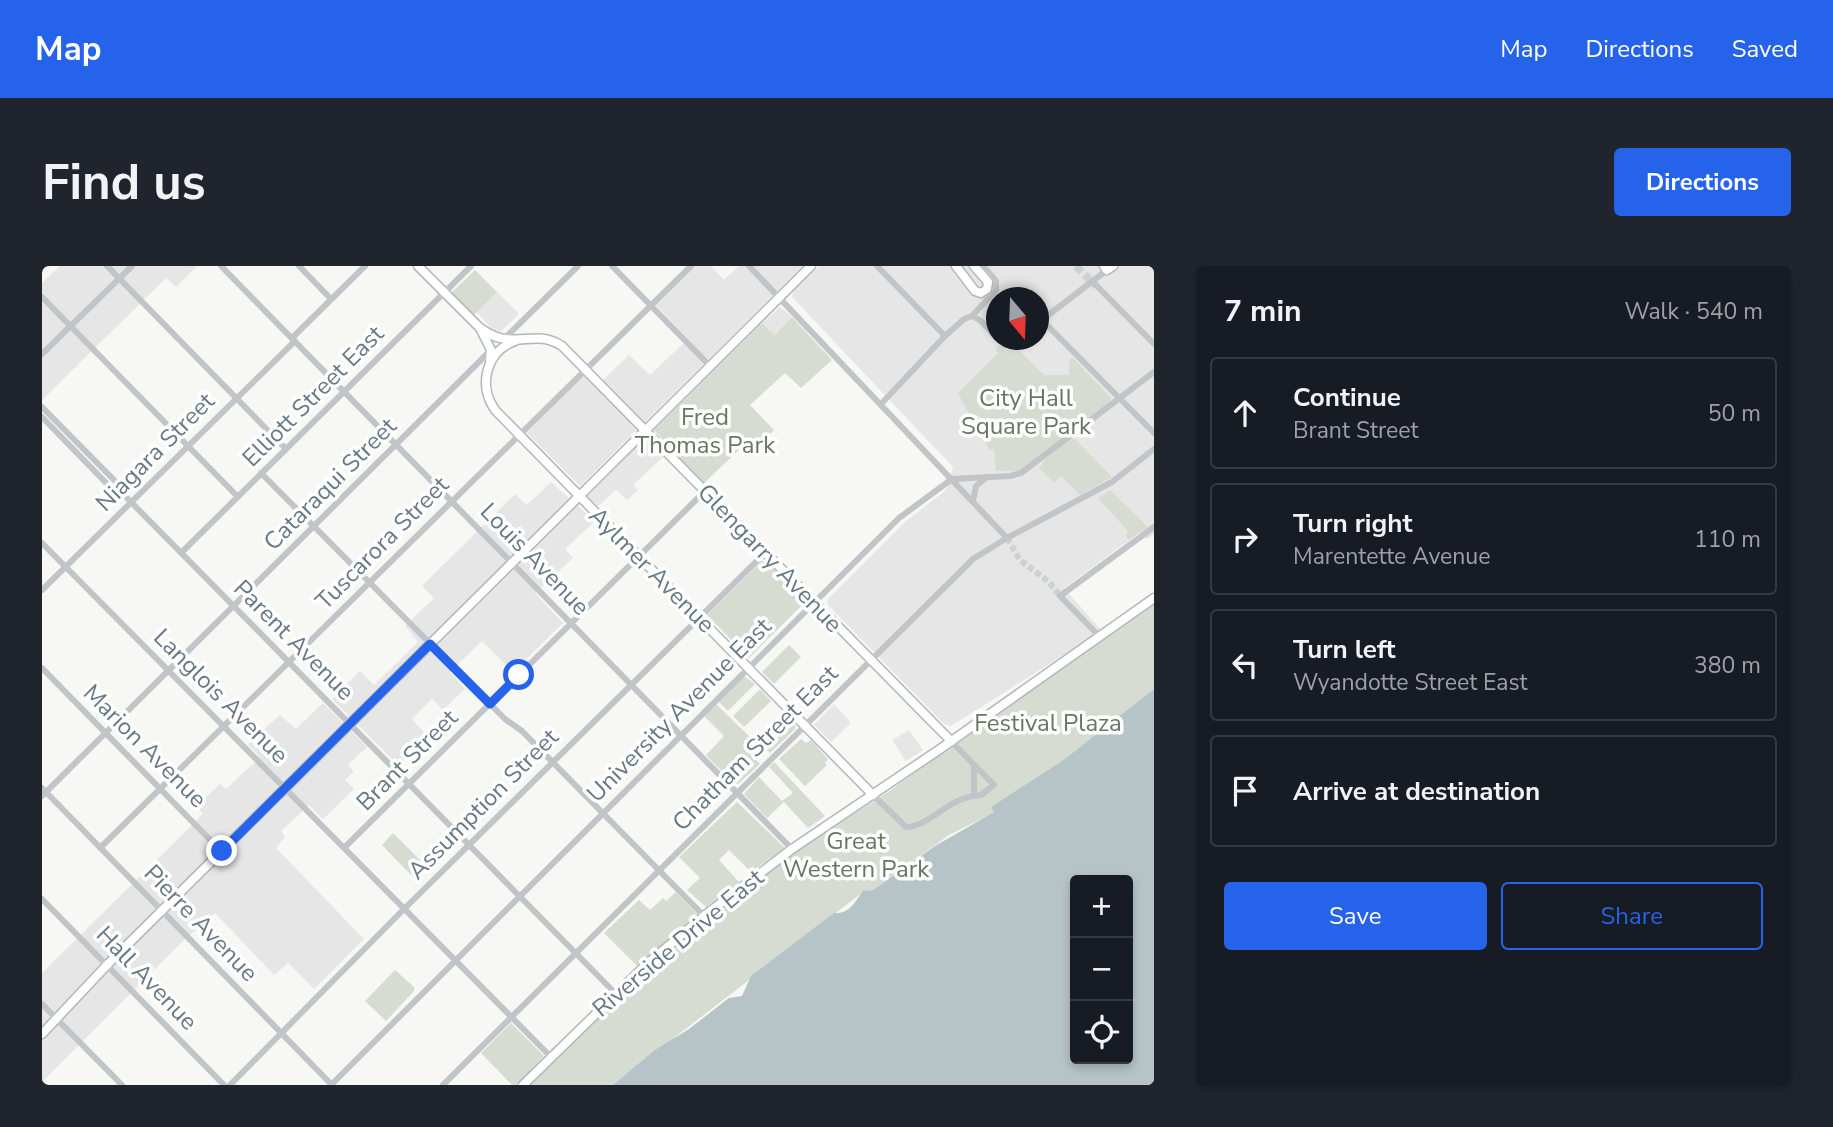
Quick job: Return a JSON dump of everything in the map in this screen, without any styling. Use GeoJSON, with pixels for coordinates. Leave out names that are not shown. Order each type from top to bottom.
{"type":"FeatureCollection","features":[{"type":"Feature","properties":{"kind":"main road"},"geometry":{"type":"LineString","coordinates":[[418,266],[480,328],[491,350],[487,370]]}},
{"type":"Feature","properties":{"kind":"main road"},"geometry":{"type":"LineString","coordinates":[[42,1034],[107,965],[811,266]]}},
{"type":"Feature","properties":{"kind":"main road"},"geometry":{"type":"LineString","coordinates":[[956,266],[975,291],[981,293],[988,287],[988,282],[974,266]]}},
{"type":"Feature","properties":{"kind":"main road","name":"Glengarry Avenue"},"geometry":{"type":"LineString","coordinates":[[480,328],[505,339],[538,337],[555,341],[951,741]]}},
{"type":"Feature","properties":{"kind":"main road"},"geometry":{"type":"LineString","coordinates":[[487,370],[501,348],[521,338]]}},
{"type":"Feature","properties":{"kind":"main road","name":"Aylmer Avenue"},"geometry":{"type":"LineString","coordinates":[[487,370],[486,388],[490,402],[873,795]]}},
{"type":"Feature","properties":{"kind":"main road","name":"Riverside Drive East"},"geometry":{"type":"LineString","coordinates":[[523,1085],[615,993],[704,916],[792,849],[1154,598]]}},
{"type":"Feature","properties":{"kind":"street"},"geometry":{"type":"LineString","coordinates":[[107,266],[286,449]]}},
{"type":"Feature","properties":{"kind":"street"},"geometry":{"type":"LineString","coordinates":[[42,354],[132,266]]}},
{"type":"Feature","properties":{"kind":"street","name":"Louis Avenue"},"geometry":{"type":"LineString","coordinates":[[221,266],[792,849]]}},
{"type":"Feature","properties":{"kind":"street"},"geometry":{"type":"LineString","coordinates":[[299,266],[331,299]]}},
{"type":"Feature","properties":{"kind":"street","name":"Niagara Street"},"geometry":{"type":"LineString","coordinates":[[42,590],[237,398],[365,266]]}},
{"type":"Feature","properties":{"kind":"street","name":"Elliott Street East"},"geometry":{"type":"LineString","coordinates":[[181,553],[471,266]]}},
{"type":"Feature","properties":{"kind":"street"},"geometry":{"type":"LineString","coordinates":[[505,339],[578,266]]}},
{"type":"Feature","properties":{"kind":"street"},"geometry":{"type":"LineString","coordinates":[[612,266],[710,366]]}},
{"type":"Feature","properties":{"kind":"street","name":"Tuscarora Street"},"geometry":{"type":"LineString","coordinates":[[100,848],[691,266]]}},
{"type":"Feature","properties":{"kind":"street"},"geometry":{"type":"LineString","coordinates":[[749,266],[1007,538]]}},
{"type":"Feature","properties":{"kind":"street"},"geometry":{"type":"LineString","coordinates":[[877,266],[945,336]]}},
{"type":"Feature","properties":{"kind":"street"},"geometry":{"type":"LineString","coordinates":[[881,404],[945,336],[964,318],[972,316],[996,290],[996,281],[983,266]]}},
{"type":"Feature","properties":{"kind":"street"},"geometry":{"type":"LineString","coordinates":[[1049,315],[1093,282],[1108,267]]}},
{"type":"Feature","properties":{"kind":"street"},"geometry":{"type":"LineString","coordinates":[[1093,282],[1154,344]]}},
{"type":"Feature","properties":{"kind":"street"},"geometry":{"type":"LineString","coordinates":[[42,297],[238,496]]}},
{"type":"Feature","properties":{"kind":"street"},"geometry":{"type":"LineString","coordinates":[[972,316],[986,326]]}},
{"type":"Feature","properties":{"kind":"street"},"geometry":{"type":"LineString","coordinates":[[1049,331],[1154,433]]}},
{"type":"Feature","properties":{"kind":"street","name":"Cataraqui Street"},"geometry":{"type":"LineString","coordinates":[[43,792],[106,733],[491,350]]}},
{"type":"Feature","properties":{"kind":"street"},"geometry":{"type":"LineString","coordinates":[[467,376],[475,371],[487,370]]}},
{"type":"Feature","properties":{"kind":"street"},"geometry":{"type":"LineString","coordinates":[[952,479],[1021,473],[1154,372]]}},
{"type":"Feature","properties":{"kind":"street","name":"Parent Avenue"},"geometry":{"type":"LineString","coordinates":[[42,407],[55,425],[87,458],[117,482],[122,493],[615,993]]}},
{"type":"Feature","properties":{"kind":"street","name":"Parent Avenue"},"geometry":{"type":"LineString","coordinates":[[42,417],[55,425]]}},
{"type":"Feature","properties":{"kind":"street","name":"Chatham Street East"},"geometry":{"type":"LineString","coordinates":[[443,1085],[973,559],[1112,482],[1154,449]]}},
{"type":"Feature","properties":{"kind":"street"},"geometry":{"type":"LineString","coordinates":[[261,474],[505,719],[522,731],[704,916]]}},
{"type":"Feature","properties":{"kind":"street"},"geometry":{"type":"LineString","coordinates":[[973,501],[976,486],[987,477]]}},
{"type":"Feature","properties":{"kind":"street","name":"University Avenue East"},"geometry":{"type":"LineString","coordinates":[[332,1085],[454,960],[899,518],[952,479]]}},
{"type":"Feature","properties":{"kind":"street","name":"Brant Street"},"geometry":{"type":"LineString","coordinates":[[344,848],[705,491]]}},
{"type":"Feature","properties":{"kind":"street"},"geometry":{"type":"LineString","coordinates":[[1100,637],[1060,596],[1154,527]]}},
{"type":"Feature","properties":{"kind":"street","name":"Langlois Avenue"},"geometry":{"type":"LineString","coordinates":[[42,543],[550,1056]]}},
{"type":"Feature","properties":{"kind":"street","name":"Assumption Street"},"geometry":{"type":"LineString","coordinates":[[230,1085],[765,553]]}},
{"type":"Feature","properties":{"kind":"street","name":"Marion Avenue"},"geometry":{"type":"LineString","coordinates":[[42,668],[222,851]]}},
{"type":"Feature","properties":{"kind":"street"},"geometry":{"type":"LineString","coordinates":[[873,795],[906,827],[915,827],[960,798],[981,795],[994,785],[951,741]]}},
{"type":"Feature","properties":{"kind":"street"},"geometry":{"type":"LineString","coordinates":[[974,765],[974,796]]}},
{"type":"Feature","properties":{"kind":"street","name":"Pierre Avenue"},"geometry":{"type":"LineString","coordinates":[[43,792],[332,1085]]}},
{"type":"Feature","properties":{"kind":"street","name":"Hall Avenue"},"geometry":{"type":"LineString","coordinates":[[42,899],[224,1085]]}},
{"type":"Feature","properties":{"kind":"street"},"geometry":{"type":"LineString","coordinates":[[42,1004],[121,1085]]}},
{"type":"Feature","properties":{"kind":"shaded area"},"geometry":{"type":"Polygon","coordinates":[[[60,266],[197,266],[176,287],[166,278],[42,400],[42,283],[60,266]]]}},
{"type":"Feature","properties":{"kind":"shaded area"},"geometry":{"type":"Polygon","coordinates":[[[694,266],[711,266],[724,280],[739,266],[803,266],[645,422],[640,420],[603,380],[629,355],[650,375],[688,339],[655,304],[694,266]]]}},
{"type":"Feature","properties":{"kind":"shaded area"},"geometry":{"type":"Polygon","coordinates":[[[820,266],[1154,266],[1154,534],[1147,539],[1139,533],[1064,588],[1102,631],[951,726],[944,724],[827,604],[828,599],[904,523],[946,490],[953,467],[792,297],[793,292],[820,266]]]}},
{"type":"Feature","properties":{"kind":"shaded area"},"geometry":{"type":"Polygon","coordinates":[[[497,292],[519,314],[497,335],[477,312],[497,292]]]}},
{"type":"Feature","properties":{"kind":"shaded area"},"geometry":{"type":"Polygon","coordinates":[[[780,307],[792,317],[773,335],[762,323],[780,307]]]}},
{"type":"Feature","properties":{"kind":"shaded area"},"geometry":{"type":"Polygon","coordinates":[[[582,376],[589,377],[637,426],[637,430],[580,486],[527,433],[582,376]]]}},
{"type":"Feature","properties":{"kind":"shaded area"},"geometry":{"type":"Polygon","coordinates":[[[645,438],[663,457],[633,485],[638,490],[627,500],[616,490],[598,506],[587,496],[645,438]]]}},
{"type":"Feature","properties":{"kind":"shaded area"},"geometry":{"type":"Polygon","coordinates":[[[551,482],[595,521],[565,549],[573,558],[535,593],[563,623],[513,672],[482,641],[450,672],[465,689],[443,710],[432,699],[412,719],[428,737],[398,765],[332,699],[360,671],[374,685],[418,642],[405,626],[434,598],[422,586],[515,494],[527,505],[551,482]]]}},
{"type":"Feature","properties":{"kind":"shaded area"},"geometry":{"type":"Polygon","coordinates":[[[1154,689],[1154,1085],[613,1085],[655,1050],[689,1029],[729,998],[742,996],[751,976],[834,913],[848,910],[863,891],[873,890],[935,846],[994,812],[991,807],[1062,761],[1154,689]]]}},
{"type":"Feature","properties":{"kind":"shaded area"},"geometry":{"type":"Polygon","coordinates":[[[323,703],[367,747],[348,765],[354,771],[345,780],[354,789],[323,819],[309,805],[281,831],[285,837],[276,848],[364,939],[314,989],[288,963],[274,975],[215,913],[183,941],[42,1082],[42,973],[198,819],[203,813],[196,807],[220,784],[226,789],[260,757],[248,744],[280,715],[296,729],[323,703]]]}},
{"type":"Feature","properties":{"kind":"shaded area"},"geometry":{"type":"Polygon","coordinates":[[[834,704],[851,723],[831,742],[814,725],[834,704]]]}},
{"type":"Feature","properties":{"kind":"shaded area"},"geometry":{"type":"Polygon","coordinates":[[[909,730],[923,750],[906,761],[892,740],[909,730]]]}},
{"type":"Feature","properties":{"kind":"green space"},"geometry":{"type":"Polygon","coordinates":[[[475,270],[497,292],[473,316],[451,293],[475,270]]]}},
{"type":"Feature","properties":{"kind":"green space","name":"Fred Thomas Park"},"geometry":{"type":"Polygon","coordinates":[[[792,317],[832,360],[801,388],[785,373],[750,405],[774,430],[751,454],[743,446],[703,484],[654,430],[762,323],[774,335],[792,317]]]}},
{"type":"Feature","properties":{"kind":"green space","name":"City Hall Square Park"},"geometry":{"type":"Polygon","coordinates":[[[996,350],[1019,350],[1044,375],[1069,375],[1070,359],[1073,358],[1111,398],[1022,469],[996,471],[994,449],[989,450],[981,431],[987,424],[978,415],[972,420],[958,393],[998,353],[996,350]]]}},
{"type":"Feature","properties":{"kind":"green space"},"geometry":{"type":"Polygon","coordinates":[[[1073,437],[1112,477],[1080,495],[1061,476],[1054,483],[1039,468],[1046,458],[1073,437]]]}},
{"type":"Feature","properties":{"kind":"green space"},"geometry":{"type":"Polygon","coordinates":[[[1110,490],[1148,527],[1129,540],[1126,537],[1128,531],[1098,498],[1110,490]]]}},
{"type":"Feature","properties":{"kind":"green space"},"geometry":{"type":"Polygon","coordinates":[[[762,561],[767,562],[802,598],[800,600],[803,604],[749,658],[707,615],[762,561]]]}},
{"type":"Feature","properties":{"kind":"green space","name":"Great Western Park"},"geometry":{"type":"Polygon","coordinates":[[[1154,603],[1154,689],[1062,761],[992,807],[995,812],[949,835],[873,890],[863,892],[613,1085],[526,1085],[660,958],[790,855],[891,790],[1154,603]]]}},
{"type":"Feature","properties":{"kind":"green space"},"geometry":{"type":"Polygon","coordinates":[[[789,645],[801,657],[774,684],[762,672],[789,645]]]}},
{"type":"Feature","properties":{"kind":"green space"},"geometry":{"type":"Polygon","coordinates":[[[744,676],[755,684],[728,711],[719,702],[744,676]]]}},
{"type":"Feature","properties":{"kind":"green space"},"geometry":{"type":"Polygon","coordinates":[[[760,689],[771,701],[744,727],[733,716],[760,689]]]}},
{"type":"Feature","properties":{"kind":"green space"},"geometry":{"type":"Polygon","coordinates":[[[716,704],[754,741],[746,749],[760,764],[738,784],[732,782],[706,755],[724,736],[704,716],[716,704]]]}},
{"type":"Feature","properties":{"kind":"green space"},"geometry":{"type":"Polygon","coordinates":[[[788,719],[795,725],[795,729],[770,753],[757,739],[766,730],[772,735],[788,719]]]}},
{"type":"Feature","properties":{"kind":"green space"},"geometry":{"type":"Polygon","coordinates":[[[801,739],[806,743],[811,740],[828,759],[825,763],[827,765],[805,786],[779,759],[801,739]]]}},
{"type":"Feature","properties":{"kind":"green space"},"geometry":{"type":"Polygon","coordinates":[[[774,762],[825,816],[808,828],[784,802],[767,818],[744,794],[759,777],[782,801],[793,793],[769,767],[774,762]]]}},
{"type":"Feature","properties":{"kind":"green space"},"geometry":{"type":"Polygon","coordinates":[[[737,802],[785,848],[751,872],[729,850],[719,860],[739,882],[706,907],[687,890],[700,878],[679,857],[737,802]]]}},
{"type":"Feature","properties":{"kind":"green space"},"geometry":{"type":"Polygon","coordinates":[[[393,833],[425,865],[413,877],[382,845],[393,833]]]}},
{"type":"Feature","properties":{"kind":"green space"},"geometry":{"type":"Polygon","coordinates":[[[676,892],[697,914],[638,967],[604,933],[639,900],[650,910],[663,898],[666,901],[676,892]]]}},
{"type":"Feature","properties":{"kind":"green space"},"geometry":{"type":"Polygon","coordinates":[[[395,970],[414,987],[414,991],[386,1021],[365,1001],[395,970]]]}},
{"type":"Feature","properties":{"kind":"green space"},"geometry":{"type":"Polygon","coordinates":[[[511,1023],[544,1056],[517,1085],[512,1085],[481,1053],[511,1023]]]}},
{"type":"Feature","properties":{"kind":"tunnel"},"geometry":{"type":"LineString","coordinates":[[1076,266],[1096,286]]}},
{"type":"Feature","properties":{"kind":"tunnel"},"geometry":{"type":"LineString","coordinates":[[1007,538],[1020,560],[1049,582],[1060,596]]}},
{"type":"Feature","properties":{"kind":"route"},"geometry":{"type":"LineString","coordinates":[[222,851],[430,644],[490,704],[519,675]]}},
{"type":"Feature","properties":{"kind":"park label","name":"Festival Plaza"},"geometry":{"type":"Point","coordinates":[1048,723]}}]}
